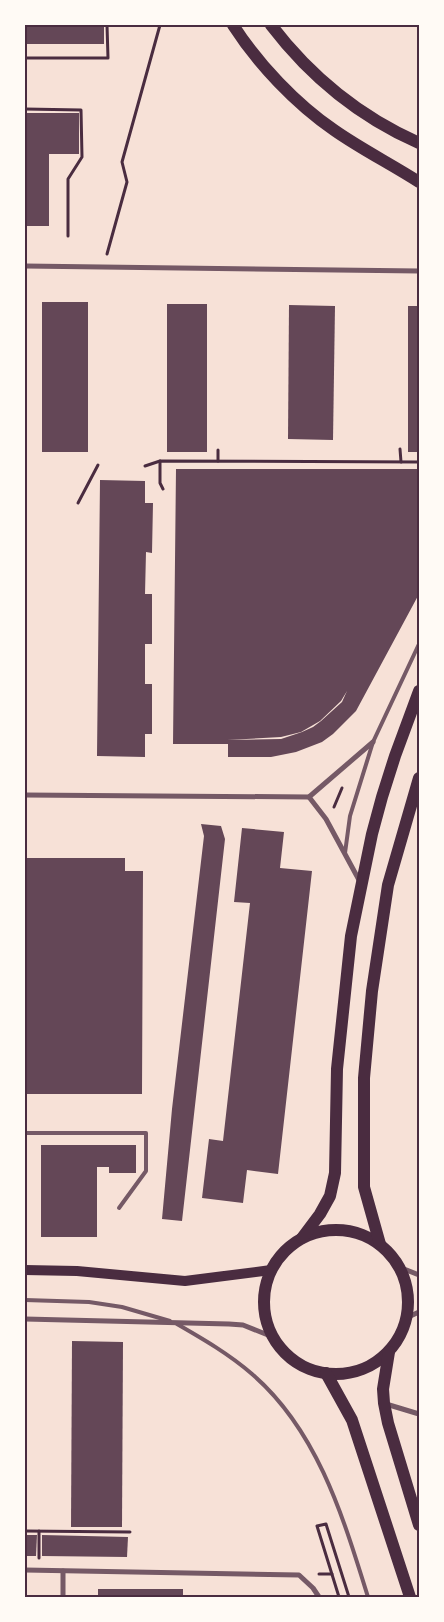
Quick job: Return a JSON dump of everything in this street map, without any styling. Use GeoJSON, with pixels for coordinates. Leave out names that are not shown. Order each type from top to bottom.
{"type":"FeatureCollection","features":[{"type":"Feature","properties":{"kind":"main road"},"geometry":{"type":"LineString","coordinates":[[233,25],[261,63],[291,95],[333,130],[419,182]]}},
{"type":"Feature","properties":{"kind":"main road"},"geometry":{"type":"LineString","coordinates":[[271,25],[292,51],[319,78],[352,106],[386,128],[419,143]]}},
{"type":"Feature","properties":{"kind":"main road"},"geometry":{"type":"LineString","coordinates":[[302,1238],[320,1214],[330,1196],[335,1173],[340,1033],[351,936],[361,884],[382,797],[419,691]]}},
{"type":"Feature","properties":{"kind":"main road"},"geometry":{"type":"LineString","coordinates":[[380,1244],[364,1187],[364,1078],[371,1000],[388,884],[419,778]]}},
{"type":"Feature","properties":{"kind":"main road"},"geometry":{"type":"LineString","coordinates":[[389,1352],[372,1364],[357,1370],[326,1373],[310,1369],[295,1361],[283,1350],[273,1337],[266,1319],[264,1304],[265,1286],[271,1270],[284,1251],[302,1238],[317,1232],[333,1230],[350,1231],[366,1236],[380,1244],[399,1267],[406,1283],[408,1300],[406,1318],[402,1330],[389,1352],[383,1389],[384,1403],[388,1423],[419,1525]]}},
{"type":"Feature","properties":{"kind":"main road"},"geometry":{"type":"LineString","coordinates":[[25,1270],[77,1271],[185,1281],[271,1270]]}},
{"type":"Feature","properties":{"kind":"main road"},"geometry":{"type":"LineString","coordinates":[[326,1373],[352,1420],[410,1597]]}},
{"type":"Feature","properties":{"kind":"street"},"geometry":{"type":"LineString","coordinates":[[25,266],[419,271]]}},
{"type":"Feature","properties":{"kind":"street"},"geometry":{"type":"LineString","coordinates":[[25,795],[309,797],[373,742]]}},
{"type":"Feature","properties":{"kind":"street"},"geometry":{"type":"LineString","coordinates":[[309,797],[326,819],[361,884]]}},
{"type":"Feature","properties":{"kind":"street"},"geometry":{"type":"LineString","coordinates":[[399,1267],[419,1275]]}},
{"type":"Feature","properties":{"kind":"street"},"geometry":{"type":"LineString","coordinates":[[406,1318],[419,1312]]}},
{"type":"Feature","properties":{"kind":"street"},"geometry":{"type":"LineString","coordinates":[[25,1319],[243,1325],[273,1337]]}},
{"type":"Feature","properties":{"kind":"street"},"geometry":{"type":"LineString","coordinates":[[384,1403],[419,1414]]}},
{"type":"Feature","properties":{"kind":"street"},"geometry":{"type":"LineString","coordinates":[[25,1570],[299,1575],[313,1588],[319,1597]]}},
{"type":"Feature","properties":{"kind":"street"},"geometry":{"type":"LineString","coordinates":[[63,1571],[64,1597]]}},
{"type":"Feature","properties":{"kind":"lane"},"geometry":{"type":"LineString","coordinates":[[345,853],[350,816],[373,742],[419,644]]}},
{"type":"Feature","properties":{"kind":"lane"},"geometry":{"type":"LineString","coordinates":[[25,1133],[146,1133],[146,1172],[119,1208]]}},
{"type":"Feature","properties":{"kind":"lane"},"geometry":{"type":"LineString","coordinates":[[25,1300],[89,1302],[122,1307],[174,1322],[215,1346],[254,1375],[297,1422],[330,1485],[368,1597]]}},
{"type":"Feature","properties":{"kind":"path"},"geometry":{"type":"LineString","coordinates":[[25,58],[108,58],[107,25]]}},
{"type":"Feature","properties":{"kind":"path"},"geometry":{"type":"LineString","coordinates":[[104,267],[127,182],[122,162],[160,25]]}},
{"type":"Feature","properties":{"kind":"path"},"geometry":{"type":"LineString","coordinates":[[25,109],[81,110],[82,157],[68,179],[68,236]]}},
{"type":"Feature","properties":{"kind":"path"},"geometry":{"type":"LineString","coordinates":[[400,449],[401,462]]}},
{"type":"Feature","properties":{"kind":"path"},"geometry":{"type":"LineString","coordinates":[[218,450],[218,461]]}},
{"type":"Feature","properties":{"kind":"path"},"geometry":{"type":"LineString","coordinates":[[144,466],[160,461],[419,462]]}},
{"type":"Feature","properties":{"kind":"path"},"geometry":{"type":"LineString","coordinates":[[160,461],[160,483],[163,489]]}},
{"type":"Feature","properties":{"kind":"path"},"geometry":{"type":"LineString","coordinates":[[78,503],[98,465]]}},
{"type":"Feature","properties":{"kind":"path"},"geometry":{"type":"LineString","coordinates":[[332,812],[343,785]]}},
{"type":"Feature","properties":{"kind":"path"},"geometry":{"type":"LineString","coordinates":[[339,1597],[317,1526],[326,1524],[349,1597]]}},
{"type":"Feature","properties":{"kind":"path"},"geometry":{"type":"LineString","coordinates":[[25,1531],[130,1532]]}},
{"type":"Feature","properties":{"kind":"path"},"geometry":{"type":"LineString","coordinates":[[39,1531],[39,1556]]}},
{"type":"Feature","properties":{"kind":"building"},"geometry":{"type":"Polygon","coordinates":[[[25,25],[104,25],[104,44],[25,44],[25,25]]]}},
{"type":"Feature","properties":{"kind":"building"},"geometry":{"type":"Polygon","coordinates":[[[25,113],[79,113],[79,154],[49,154],[49,226],[25,226],[25,113]]]}},
{"type":"Feature","properties":{"kind":"building"},"geometry":{"type":"Polygon","coordinates":[[[42,302],[88,302],[88,452],[42,452],[42,302]]]}},
{"type":"Feature","properties":{"kind":"building"},"geometry":{"type":"Polygon","coordinates":[[[167,304],[207,304],[207,452],[167,452],[167,304]]]}},
{"type":"Feature","properties":{"kind":"building"},"geometry":{"type":"Polygon","coordinates":[[[289,305],[335,306],[333,440],[288,439],[289,305]]]}},
{"type":"Feature","properties":{"kind":"building"},"geometry":{"type":"Polygon","coordinates":[[[408,306],[419,306],[419,452],[408,452],[408,306]]]}},
{"type":"Feature","properties":{"kind":"building"},"geometry":{"type":"Polygon","coordinates":[[[176,469],[419,469],[419,594],[356,711],[322,742],[296,752],[271,757],[228,757],[228,744],[173,744],[176,469]],[[347,691],[341,701],[320,721],[301,732],[281,737],[227,740],[281,739],[302,732],[313,727],[321,721],[342,702],[347,691]]]}},
{"type":"Feature","properties":{"kind":"building"},"geometry":{"type":"Polygon","coordinates":[[[100,480],[145,481],[145,503],[153,503],[152,553],[146,552],[145,594],[152,594],[152,644],[145,644],[145,684],[152,684],[152,734],[145,734],[145,757],[97,756],[100,480]]]}},
{"type":"Feature","properties":{"kind":"building"},"geometry":{"type":"Polygon","coordinates":[[[201,824],[221,826],[225,839],[182,1221],[162,1219],[172,1109],[204,836],[201,824]]]}},
{"type":"Feature","properties":{"kind":"building"},"geometry":{"type":"Polygon","coordinates":[[[242,828],[284,832],[280,868],[312,871],[278,1174],[247,1170],[243,1203],[202,1198],[209,1139],[223,1141],[250,903],[234,902],[242,828]]]}},
{"type":"Feature","properties":{"kind":"building"},"geometry":{"type":"Polygon","coordinates":[[[25,858],[125,858],[125,871],[143,871],[142,1094],[25,1094],[25,858]]]}},
{"type":"Feature","properties":{"kind":"building"},"geometry":{"type":"Polygon","coordinates":[[[41,1145],[136,1145],[136,1173],[109,1173],[109,1167],[97,1167],[97,1237],[41,1237],[41,1145]]]}},
{"type":"Feature","properties":{"kind":"building"},"geometry":{"type":"Polygon","coordinates":[[[72,1341],[123,1342],[122,1527],[71,1527],[72,1341]]]}},
{"type":"Feature","properties":{"kind":"building"},"geometry":{"type":"Polygon","coordinates":[[[25,1535],[37,1535],[36,1556],[25,1556],[25,1535]]]}},
{"type":"Feature","properties":{"kind":"building"},"geometry":{"type":"Polygon","coordinates":[[[42,1535],[128,1537],[127,1557],[42,1556],[42,1535]]]}},
{"type":"Feature","properties":{"kind":"building"},"geometry":{"type":"Polygon","coordinates":[[[98,1589],[183,1589],[183,1597],[98,1597],[98,1589]]]}}]}
